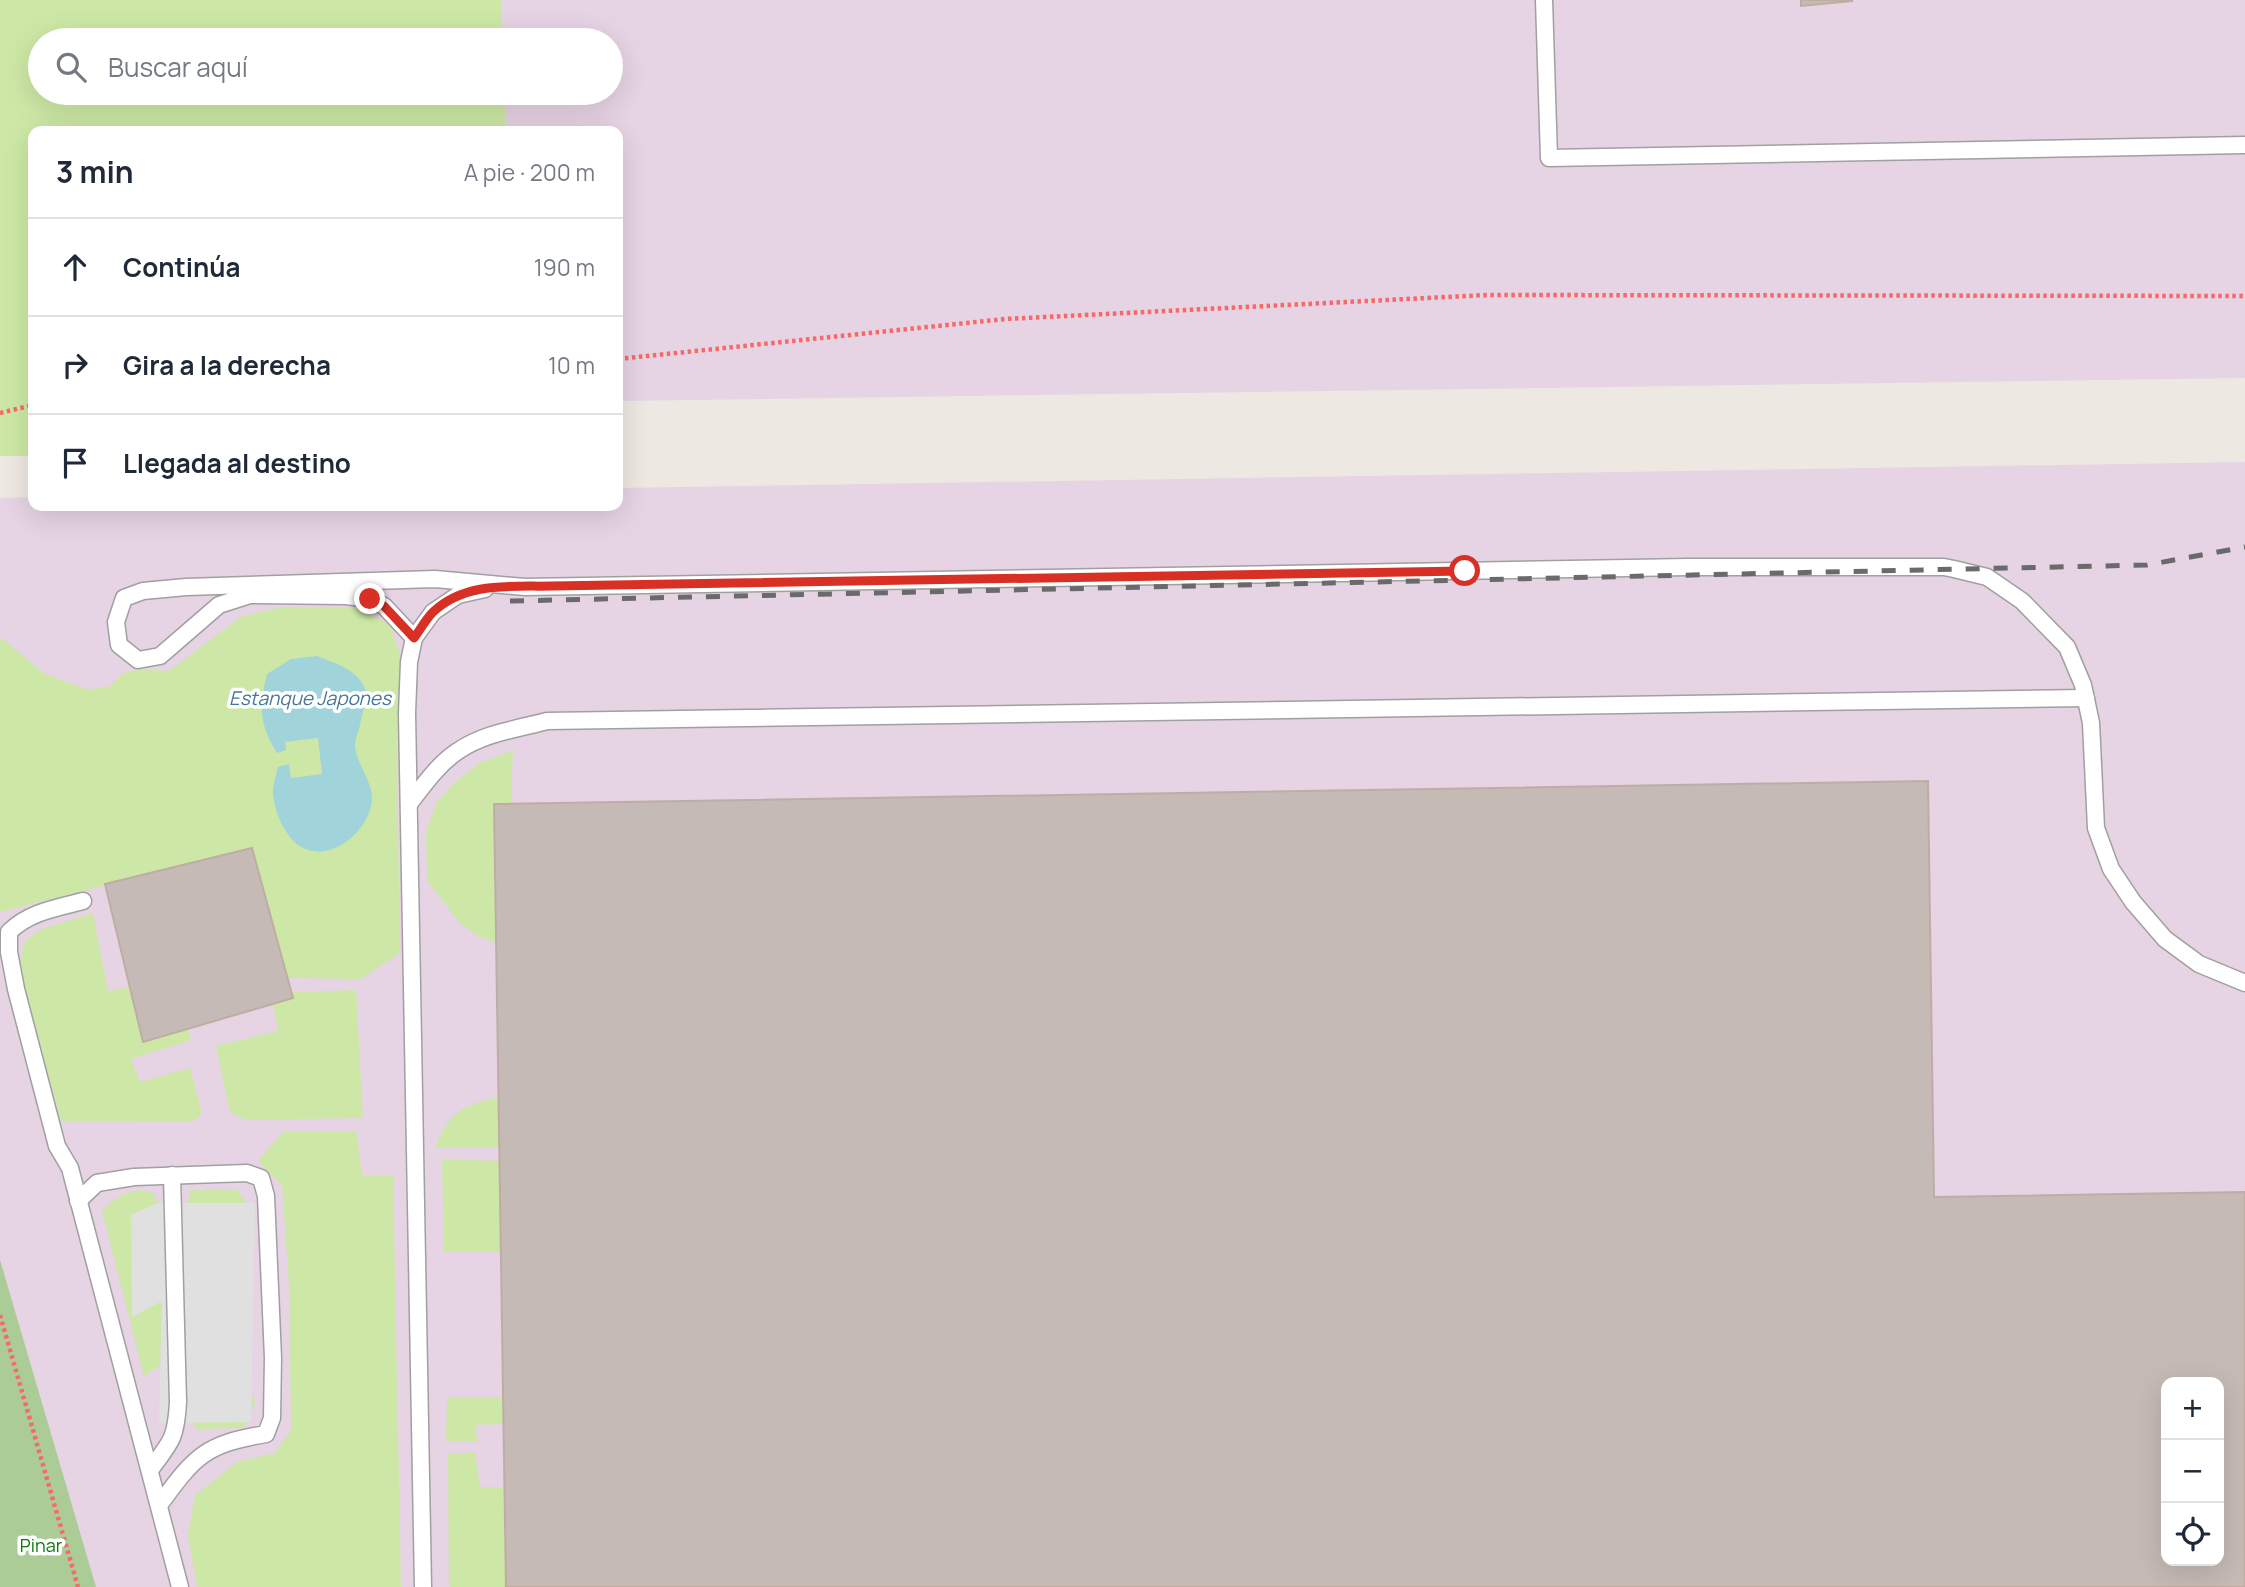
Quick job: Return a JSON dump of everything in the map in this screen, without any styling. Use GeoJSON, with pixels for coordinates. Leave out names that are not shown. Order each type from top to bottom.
{"type":"FeatureCollection","features":[{"type":"Feature","properties":{"kind":"lane"},"geometry":{"type":"LineString","coordinates":[[1544,0],[1549,158],[2245,145]]}},
{"type":"Feature","properties":{"kind":"lane"},"geometry":{"type":"LineString","coordinates":[[414,638],[384,606],[370,599],[346,596],[250,595],[219,605],[159,656],[138,660],[119,645],[116,622],[124,598],[144,591],[435,579],[553,586],[1688,567],[1944,567],[1987,577],[2022,601],[2067,647],[2083,685],[2091,723],[2095,828],[2111,869],[2133,902],[2165,939],[2199,964],[2245,983]]}},
{"type":"Feature","properties":{"kind":"lane"},"geometry":{"type":"LineString","coordinates":[[423,1587],[407,713],[409,662],[414,638],[433,612],[458,595],[501,585]]}},
{"type":"Feature","properties":{"kind":"lane"},"geometry":{"type":"LineString","coordinates":[[409,804],[435,771],[457,751],[488,736],[547,721],[2085,698]]}},
{"type":"Feature","properties":{"kind":"lane"},"geometry":{"type":"LineString","coordinates":[[83,901],[33,915],[9,932],[9,942],[16,989],[57,1146],[69,1168],[180,1587]]}},
{"type":"Feature","properties":{"kind":"lane"},"geometry":{"type":"LineString","coordinates":[[78,1201],[97,1183],[134,1177],[247,1173],[261,1178],[266,1196],[273,1358],[272,1418],[266,1434],[206,1450],[186,1469],[160,1504]]}},
{"type":"Feature","properties":{"kind":"lane"},"geometry":{"type":"LineString","coordinates":[[150,1470],[172,1441],[177,1429],[172,1175]]}},
{"type":"Feature","properties":{"kind":"path"},"geometry":{"type":"LineString","coordinates":[[623,358],[1005,319],[1487,295],[2245,296]]}},
{"type":"Feature","properties":{"kind":"path"},"geometry":{"type":"LineString","coordinates":[[0,413],[28,406]]}},
{"type":"Feature","properties":{"kind":"path"},"geometry":{"type":"LineString","coordinates":[[0,1315],[78,1587]]}},
{"type":"Feature","properties":{"kind":"shaded area"},"geometry":{"type":"Polygon","coordinates":[[[0,0],[2245,0],[2245,378],[623,401],[623,126],[32,126],[0,0]]]}},
{"type":"Feature","properties":{"kind":"shaded area"},"geometry":{"type":"Polygon","coordinates":[[[2245,462],[2245,1587],[38,1587],[0,1416],[0,498],[28,497],[28,511],[623,511],[623,488],[2245,462]]]}},
{"type":"Feature","properties":{"kind":"shaded area"},"geometry":{"type":"Polygon","coordinates":[[[158,1203],[255,1203],[251,1422],[159,1423],[162,1301],[132,1317],[131,1215],[158,1203]]]}},
{"type":"Feature","properties":{"kind":"green space"},"geometry":{"type":"Polygon","coordinates":[[[0,0],[501,0],[502,28],[28,28],[28,105],[505,105],[506,126],[28,126],[28,456],[0,456],[0,0]]]}},
{"type":"Feature","properties":{"kind":"green space"},"geometry":{"type":"Polygon","coordinates":[[[283,607],[354,607],[390,624],[400,654],[397,758],[400,953],[361,979],[288,978],[252,848],[0,912],[0,637],[45,674],[88,690],[111,686],[130,671],[169,671],[242,616],[283,607]]]}},
{"type":"Feature","properties":{"kind":"green space"},"geometry":{"type":"Polygon","coordinates":[[[513,750],[511,804],[497,943],[476,935],[459,922],[427,880],[426,831],[437,802],[455,782],[480,763],[513,750]]]}},
{"type":"Feature","properties":{"kind":"green space"},"geometry":{"type":"Polygon","coordinates":[[[93,913],[108,991],[130,987],[143,1042],[188,1029],[191,1040],[131,1059],[140,1082],[190,1068],[202,1114],[192,1122],[61,1121],[19,967],[25,941],[42,929],[93,913]]]}},
{"type":"Feature","properties":{"kind":"green space"},"geometry":{"type":"Polygon","coordinates":[[[356,990],[363,1118],[246,1120],[230,1112],[216,1046],[278,1031],[273,1004],[293,998],[291,992],[356,990]]]}},
{"type":"Feature","properties":{"kind":"green space"},"geometry":{"type":"Polygon","coordinates":[[[499,1097],[500,1148],[435,1148],[446,1126],[459,1112],[476,1103],[499,1097]]]}},
{"type":"Feature","properties":{"kind":"green space"},"geometry":{"type":"Polygon","coordinates":[[[283,1132],[357,1132],[362,1176],[393,1176],[401,1587],[197,1587],[188,1535],[195,1495],[237,1462],[275,1453],[291,1430],[289,1285],[282,1185],[258,1161],[283,1132]]]}},
{"type":"Feature","properties":{"kind":"green space"},"geometry":{"type":"Polygon","coordinates":[[[442,1159],[500,1161],[501,1251],[444,1251],[442,1159]]]}},
{"type":"Feature","properties":{"kind":"green space"},"geometry":{"type":"Polygon","coordinates":[[[237,1189],[246,1203],[227,1208],[251,1394],[255,1401],[250,1417],[242,1428],[196,1429],[189,1418],[190,1190],[237,1189]]]}},
{"type":"Feature","properties":{"kind":"green space"},"geometry":{"type":"Polygon","coordinates":[[[141,1190],[152,1192],[158,1203],[131,1215],[133,1316],[162,1301],[160,1366],[144,1376],[102,1211],[119,1197],[141,1190]]]}},
{"type":"Feature","properties":{"kind":"green space","name":"Pinar"},"geometry":{"type":"Polygon","coordinates":[[[0,1260],[96,1587],[0,1587],[0,1260]]]}},
{"type":"Feature","properties":{"kind":"green space"},"geometry":{"type":"Polygon","coordinates":[[[447,1397],[504,1397],[504,1424],[475,1425],[478,1442],[446,1441],[447,1397]]]}},
{"type":"Feature","properties":{"kind":"green space"},"geometry":{"type":"Polygon","coordinates":[[[475,1452],[480,1487],[505,1487],[506,1587],[449,1587],[448,1454],[475,1452]]]}},
{"type":"Feature","properties":{"kind":"water","name":"Estanque Japones"},"geometry":{"type":"Polygon","coordinates":[[[317,656],[347,669],[363,685],[366,701],[355,745],[372,798],[363,825],[348,841],[329,850],[318,851],[301,847],[288,834],[279,818],[273,793],[278,767],[289,764],[291,778],[322,774],[318,738],[285,742],[286,750],[277,753],[262,715],[267,674],[291,659],[317,656]]]}},
{"type":"Feature","properties":{"kind":"building"},"geometry":{"type":"Polygon","coordinates":[[[1801,0],[1852,0],[1852,1],[1801,6],[1801,0]]]}},
{"type":"Feature","properties":{"kind":"building"},"geometry":{"type":"Polygon","coordinates":[[[1928,781],[1934,1197],[2245,1192],[2245,1587],[506,1587],[494,804],[1928,781]]]}},
{"type":"Feature","properties":{"kind":"building"},"geometry":{"type":"Polygon","coordinates":[[[252,848],[293,998],[143,1042],[105,884],[252,848]]]}},
{"type":"Feature","properties":{"kind":"railway"},"geometry":{"type":"LineString","coordinates":[[510,601],[2147,565],[2245,547]]}},
{"type":"Feature","properties":{"kind":"route"},"geometry":{"type":"LineString","coordinates":[[370,599],[384,606],[414,638],[433,612],[458,595],[501,585],[525,587],[1465,571]]}}]}
